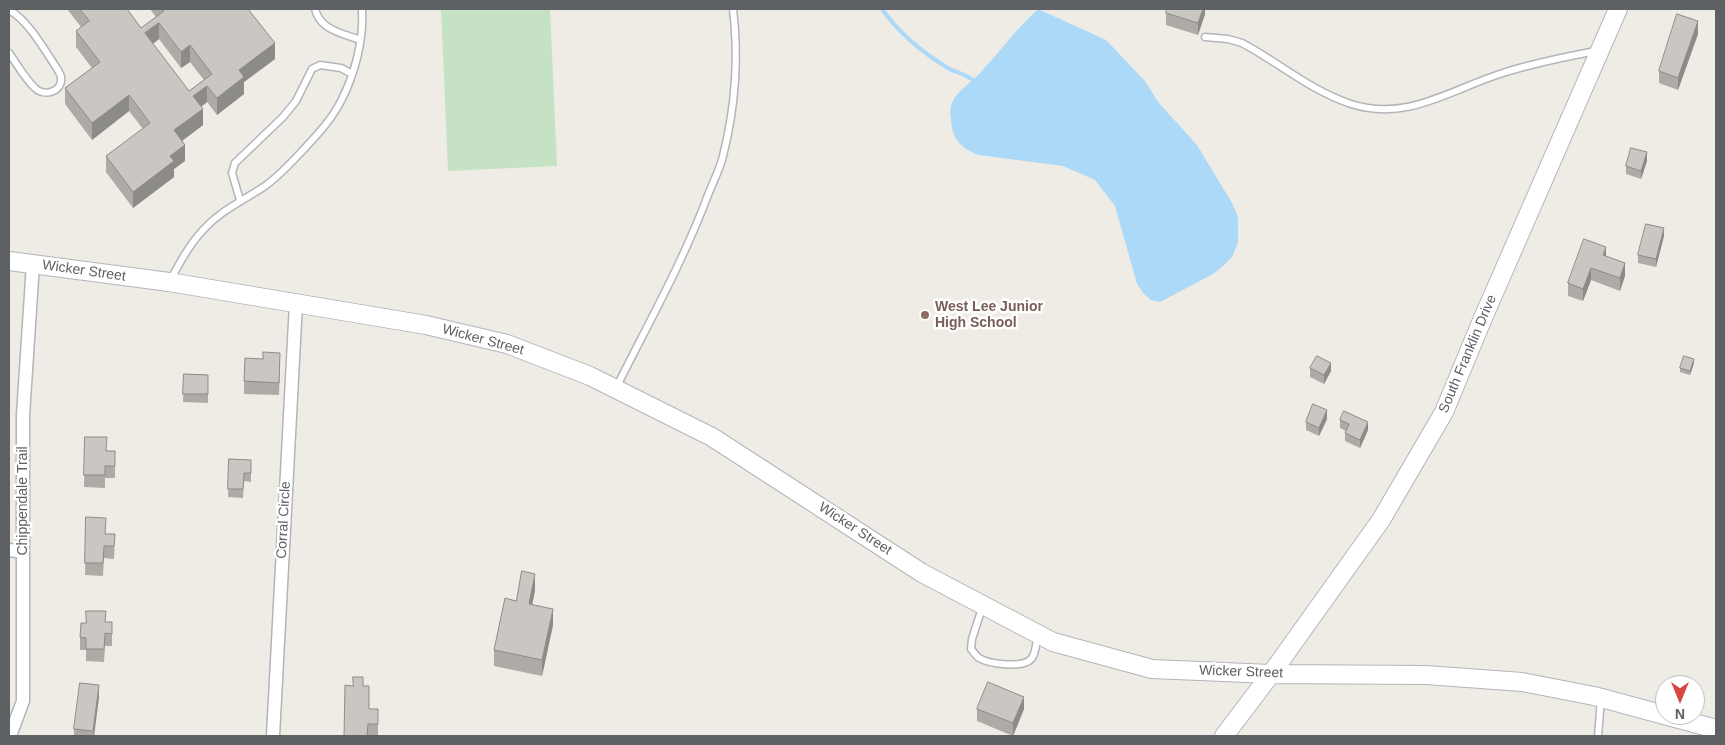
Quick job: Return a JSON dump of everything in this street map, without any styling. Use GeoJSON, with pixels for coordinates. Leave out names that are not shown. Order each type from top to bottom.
{"type":"FeatureCollection","features":[{"type":"Feature","properties":{"kind":"main road","name":"South Franklin Drive"},"geometry":{"type":"LineString","coordinates":[[1224,736],[1271,674],[1381,520],[1444,412],[1618,9]]}},
{"type":"Feature","properties":{"kind":"main road","name":"Wicker Street"},"geometry":{"type":"LineString","coordinates":[[9,261],[169,282],[296,303],[426,325],[507,344],[590,376],[712,437],[922,573],[1053,642],[1152,669],[1271,674],[1435,676],[1522,682],[1602,698],[1716,729]]}},
{"type":"Feature","properties":{"kind":"street","name":"Chippendale Trail"},"geometry":{"type":"LineString","coordinates":[[10,736],[23,701],[23,415],[33,264]]}},
{"type":"Feature","properties":{"kind":"street","name":"Corral Circle"},"geometry":{"type":"LineString","coordinates":[[273,736],[296,303]]}},
{"type":"Feature","properties":{"kind":"street"},"geometry":{"type":"LineString","coordinates":[[9,550],[23,552]]}},
{"type":"Feature","properties":{"kind":"lane"},"geometry":{"type":"LineString","coordinates":[[315,9],[317,19],[327,27],[360,40]]}},
{"type":"Feature","properties":{"kind":"lane"},"geometry":{"type":"LineString","coordinates":[[169,282],[180,262],[203,230],[228,207],[265,186],[290,165],[322,130],[341,102],[352,74],[360,40],[362,9]]}},
{"type":"Feature","properties":{"kind":"lane"},"geometry":{"type":"LineString","coordinates":[[616,389],[686,250],[723,158],[731,120],[736,79],[734,9]]}},
{"type":"Feature","properties":{"kind":"lane"},"geometry":{"type":"LineString","coordinates":[[9,10],[16,14],[27,27],[58,70],[61,77],[60,84],[55,91],[41,93],[35,88],[9,53]]}},
{"type":"Feature","properties":{"kind":"lane"},"geometry":{"type":"LineString","coordinates":[[1205,38],[1228,39],[1242,43],[1324,92],[1362,107],[1390,110],[1430,102],[1480,80],[1506,72],[1560,58],[1599,51]]}},
{"type":"Feature","properties":{"kind":"lane"},"geometry":{"type":"LineString","coordinates":[[240,200],[232,173],[235,164],[296,102],[312,69],[320,65],[341,68],[352,74]]}},
{"type":"Feature","properties":{"kind":"lane"},"geometry":{"type":"LineString","coordinates":[[983,605],[972,639],[971,649],[978,658],[1004,665],[1020,665],[1033,657],[1038,634]]}},
{"type":"Feature","properties":{"kind":"lane"},"geometry":{"type":"LineString","coordinates":[[1598,736],[1602,698]]}},
{"type":"Feature","properties":{"kind":"green space"},"geometry":{"type":"Polygon","coordinates":[[[441,9],[550,9],[557,166],[448,171],[441,9]]]}},
{"type":"Feature","properties":{"kind":"water"},"geometry":{"type":"Polygon","coordinates":[[[1038,9],[1106,40],[1145,81],[1158,102],[1197,145],[1232,203],[1238,217],[1238,243],[1232,257],[1213,274],[1160,302],[1151,300],[1137,284],[1115,206],[1095,180],[1063,166],[979,155],[958,142],[953,132],[950,115],[954,99],[1038,9]]]}},
{"type":"Feature","properties":{"kind":"building"},"geometry":{"type":"Polygon","coordinates":[[[80,9],[127,9],[141,28],[164,11],[162,9],[248,9],[275,43],[239,70],[244,77],[217,98],[207,86],[193,96],[203,109],[174,130],[185,145],[170,156],[174,161],[133,192],[106,156],[150,123],[129,95],[92,123],[65,88],[100,62],[76,31],[89,21],[80,9]],[[159,23],[145,33],[189,91],[212,74],[190,45],[181,52],[159,23]]]}},
{"type":"Feature","properties":{"kind":"building"},"geometry":{"type":"Polygon","coordinates":[[[1167,9],[1203,9],[1198,23],[1166,13],[1167,9]]]}},
{"type":"Feature","properties":{"kind":"building"},"geometry":{"type":"Polygon","coordinates":[[[1677,14],[1698,21],[1678,78],[1659,71],[1677,14]]]}},
{"type":"Feature","properties":{"kind":"building"},"geometry":{"type":"Polygon","coordinates":[[[1631,148],[1647,152],[1641,171],[1626,166],[1631,148]]]}},
{"type":"Feature","properties":{"kind":"building"},"geometry":{"type":"Polygon","coordinates":[[[1646,224],[1664,228],[1656,259],[1638,255],[1646,224]]]}},
{"type":"Feature","properties":{"kind":"building"},"geometry":{"type":"Polygon","coordinates":[[[1584,239],[1606,247],[1603,255],[1625,263],[1620,278],[1591,268],[1583,289],[1568,283],[1584,239]]]}},
{"type":"Feature","properties":{"kind":"building"},"geometry":{"type":"Polygon","coordinates":[[[263,352],[280,353],[279,383],[244,381],[245,358],[263,359],[263,352]]]}},
{"type":"Feature","properties":{"kind":"building"},"geometry":{"type":"Polygon","coordinates":[[[1317,356],[1331,363],[1324,375],[1310,368],[1317,356]]]}},
{"type":"Feature","properties":{"kind":"building"},"geometry":{"type":"Polygon","coordinates":[[[1684,356],[1694,359],[1690,371],[1680,368],[1684,356]]]}},
{"type":"Feature","properties":{"kind":"building"},"geometry":{"type":"Polygon","coordinates":[[[184,374],[208,375],[208,394],[183,394],[184,374]]]}},
{"type":"Feature","properties":{"kind":"building"},"geometry":{"type":"Polygon","coordinates":[[[1313,404],[1327,410],[1319,428],[1306,422],[1313,404]]]}},
{"type":"Feature","properties":{"kind":"building"},"geometry":{"type":"Polygon","coordinates":[[[1344,411],[1368,422],[1360,440],[1345,433],[1349,424],[1340,420],[1344,411]]]}},
{"type":"Feature","properties":{"kind":"building"},"geometry":{"type":"Polygon","coordinates":[[[85,437],[107,437],[106,451],[115,451],[115,466],[105,466],[105,475],[84,475],[85,437]]]}},
{"type":"Feature","properties":{"kind":"building"},"geometry":{"type":"Polygon","coordinates":[[[229,459],[251,460],[251,473],[244,473],[243,489],[228,489],[229,459]]]}},
{"type":"Feature","properties":{"kind":"building"},"geometry":{"type":"Polygon","coordinates":[[[86,517],[106,518],[105,534],[115,534],[114,546],[104,546],[103,563],[85,563],[86,517]]]}},
{"type":"Feature","properties":{"kind":"building"},"geometry":{"type":"Polygon","coordinates":[[[522,571],[535,574],[529,604],[553,609],[542,660],[494,650],[505,598],[516,601],[522,571]]]}},
{"type":"Feature","properties":{"kind":"building"},"geometry":{"type":"Polygon","coordinates":[[[86,611],[106,611],[105,622],[112,622],[112,634],[105,633],[104,649],[86,649],[86,638],[80,637],[81,623],[86,623],[86,611]]]}},
{"type":"Feature","properties":{"kind":"building"},"geometry":{"type":"Polygon","coordinates":[[[353,677],[363,677],[363,686],[369,686],[369,709],[378,709],[378,724],[368,724],[367,736],[344,736],[345,685],[353,686],[353,677]]]}},
{"type":"Feature","properties":{"kind":"building"},"geometry":{"type":"Polygon","coordinates":[[[988,682],[1024,697],[1013,723],[977,709],[988,682]]]}},
{"type":"Feature","properties":{"kind":"building"},"geometry":{"type":"Polygon","coordinates":[[[80,683],[99,685],[93,731],[74,729],[80,683]]]}},
{"type":"Feature","properties":{"kind":"waterway"},"geometry":{"type":"LineString","coordinates":[[882,9],[896,26],[921,49],[948,68],[976,83]]}},
{"type":"Feature","properties":{"kind":"place","name":"West Lee Junior High School"},"geometry":{"type":"Point","coordinates":[925,315]}}]}
